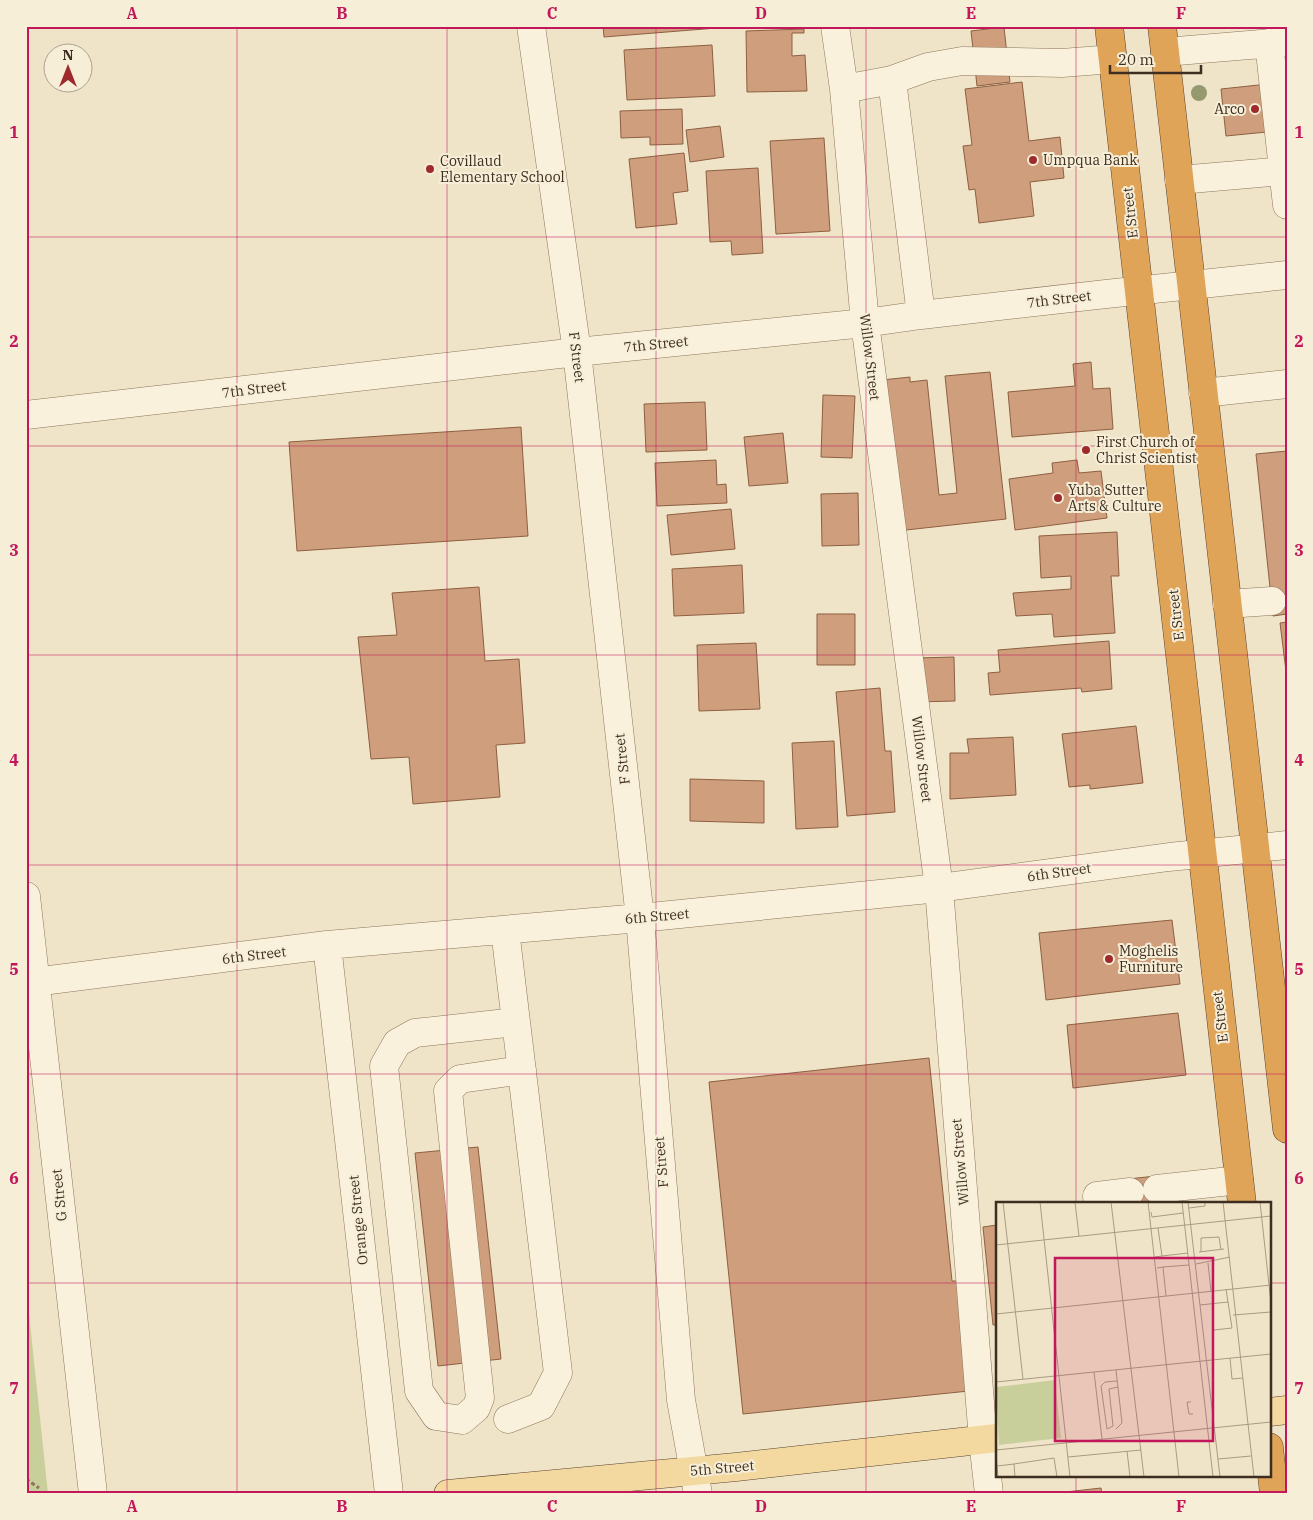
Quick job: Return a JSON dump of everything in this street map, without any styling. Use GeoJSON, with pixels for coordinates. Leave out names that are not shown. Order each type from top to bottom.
{"type":"FeatureCollection","features":[{"type":"Feature","properties":{"kind":"highway","name":"E Street"},"geometry":{"type":"LineString","coordinates":[[1109,26],[1240,1192]]}},
{"type":"Feature","properties":{"kind":"highway"},"geometry":{"type":"LineString","coordinates":[[1164,39],[1287,1129]]}},
{"type":"Feature","properties":{"kind":"highway"},"geometry":{"type":"LineString","coordinates":[[1270,1456],[1274,1494]]}},
{"type":"Feature","properties":{"kind":"main road"},"geometry":{"type":"LineString","coordinates":[[1270,1412],[1287,1410]]}},
{"type":"Feature","properties":{"kind":"main road","name":"5th Street"},"geometry":{"type":"LineString","coordinates":[[448,1494],[695,1482],[990,1439]]}},
{"type":"Feature","properties":{"kind":"street","name":"F Street"},"geometry":{"type":"LineString","coordinates":[[531,26],[577,352],[640,918],[680,1400],[695,1482]]}},
{"type":"Feature","properties":{"kind":"street","name":"Willow Street"},"geometry":{"type":"LineString","coordinates":[[835,26],[844,88],[865,323],[939,888],[990,1439],[989,1494]]}},
{"type":"Feature","properties":{"kind":"street"},"geometry":{"type":"LineString","coordinates":[[1164,39],[1278,42],[1283,171],[1287,205]]}},
{"type":"Feature","properties":{"kind":"street"},"geometry":{"type":"LineString","coordinates":[[844,88],[892,80],[928,67],[962,61],[1062,63],[1113,59]]}},
{"type":"Feature","properties":{"kind":"street"},"geometry":{"type":"LineString","coordinates":[[892,80],[921,315]]}},
{"type":"Feature","properties":{"kind":"street"},"geometry":{"type":"LineString","coordinates":[[1179,180],[1283,171]]}},
{"type":"Feature","properties":{"kind":"street","name":"7th Street"},"geometry":{"type":"LineString","coordinates":[[26,416],[577,352],[865,323],[1191,284],[1287,275]]}},
{"type":"Feature","properties":{"kind":"street"},"geometry":{"type":"LineString","coordinates":[[1203,392],[1287,384]]}},
{"type":"Feature","properties":{"kind":"street"},"geometry":{"type":"LineString","coordinates":[[1227,604],[1272,602]]}},
{"type":"Feature","properties":{"kind":"street","name":"6th Street"},"geometry":{"type":"LineString","coordinates":[[31,982],[327,946],[640,918],[939,888],[1287,845]]}},
{"type":"Feature","properties":{"kind":"street","name":"G Street"},"geometry":{"type":"LineString","coordinates":[[26,896],[31,982],[92,1494]]}},
{"type":"Feature","properties":{"kind":"street"},"geometry":{"type":"LineString","coordinates":[[505,930],[558,1373],[542,1406],[508,1420]]}},
{"type":"Feature","properties":{"kind":"street","name":"Orange Street"},"geometry":{"type":"LineString","coordinates":[[327,946],[389,1494]]}},
{"type":"Feature","properties":{"kind":"street"},"geometry":{"type":"LineString","coordinates":[[516,1022],[415,1034],[396,1043],[384,1066],[419,1391],[436,1416],[462,1420],[476,1408],[480,1398],[448,1091],[460,1078],[522,1070]]}},
{"type":"Feature","properties":{"kind":"street"},"geometry":{"type":"LineString","coordinates":[[1157,1189],[1240,1192]]}},
{"type":"Feature","properties":{"kind":"street"},"geometry":{"type":"LineString","coordinates":[[1098,1202],[1097,1196],[1130,1192]]}},
{"type":"Feature","properties":{"kind":"path"},"geometry":{"type":"LineString","coordinates":[[26,1479],[39,1488]]}},
{"type":"Feature","properties":{"kind":"green space"},"geometry":{"type":"Polygon","coordinates":[[[26,1285],[48,1494],[26,1494],[26,1285]]]}},
{"type":"Feature","properties":{"kind":"building"},"geometry":{"type":"Polygon","coordinates":[[[603,26],[742,26],[604,37],[603,26]]]}},
{"type":"Feature","properties":{"kind":"building"},"geometry":{"type":"Polygon","coordinates":[[[1004,27],[1010,82],[977,86],[971,31],[1004,27]]]}},
{"type":"Feature","properties":{"kind":"building"},"geometry":{"type":"Polygon","coordinates":[[[804,29],[804,33],[792,33],[792,56],[805,55],[807,91],[747,92],[746,31],[804,29]]]}},
{"type":"Feature","properties":{"kind":"building"},"geometry":{"type":"Polygon","coordinates":[[[712,45],[715,96],[627,100],[624,50],[712,45]]]}},
{"type":"Feature","properties":{"kind":"building"},"geometry":{"type":"Polygon","coordinates":[[[1022,82],[1029,141],[1060,137],[1064,178],[1030,182],[1034,216],[979,223],[975,189],[969,190],[963,146],[972,145],[965,89],[1022,82]]]}},
{"type":"Feature","properties":{"kind":"building","name":"Arco"},"geometry":{"type":"Polygon","coordinates":[[[1287,82],[1287,130],[1226,136],[1221,89],[1287,82]]]}},
{"type":"Feature","properties":{"kind":"building"},"geometry":{"type":"Polygon","coordinates":[[[682,109],[683,144],[650,145],[650,137],[621,138],[620,111],[682,109]]]}},
{"type":"Feature","properties":{"kind":"building"},"geometry":{"type":"Polygon","coordinates":[[[720,126],[724,157],[690,162],[686,130],[720,126]]]}},
{"type":"Feature","properties":{"kind":"building"},"geometry":{"type":"Polygon","coordinates":[[[824,138],[830,231],[776,234],[770,141],[824,138]]]}},
{"type":"Feature","properties":{"kind":"building"},"geometry":{"type":"Polygon","coordinates":[[[684,153],[688,191],[673,193],[677,224],[636,228],[629,159],[684,153]]]}},
{"type":"Feature","properties":{"kind":"building"},"geometry":{"type":"Polygon","coordinates":[[[758,168],[763,253],[732,255],[731,241],[710,242],[706,171],[758,168]]]}},
{"type":"Feature","properties":{"kind":"building"},"geometry":{"type":"Polygon","coordinates":[[[1091,362],[1093,389],[1110,388],[1113,429],[1012,437],[1008,392],[1075,386],[1073,364],[1091,362]]]}},
{"type":"Feature","properties":{"kind":"building"},"geometry":{"type":"Polygon","coordinates":[[[990,372],[1006,519],[897,531],[882,380],[910,377],[910,382],[927,380],[939,495],[957,493],[945,376],[990,372]]]}},
{"type":"Feature","properties":{"kind":"building"},"geometry":{"type":"Polygon","coordinates":[[[823,395],[855,396],[852,458],[821,457],[823,395]]]}},
{"type":"Feature","properties":{"kind":"building"},"geometry":{"type":"Polygon","coordinates":[[[705,402],[707,450],[646,452],[644,404],[705,402]]]}},
{"type":"Feature","properties":{"kind":"building"},"geometry":{"type":"Polygon","coordinates":[[[521,427],[528,536],[297,551],[289,442],[521,427]]]}},
{"type":"Feature","properties":{"kind":"building"},"geometry":{"type":"Polygon","coordinates":[[[783,433],[788,483],[749,486],[744,437],[783,433]]]}},
{"type":"Feature","properties":{"kind":"building"},"geometry":{"type":"Polygon","coordinates":[[[1287,451],[1287,614],[1273,616],[1256,454],[1287,451]]]}},
{"type":"Feature","properties":{"kind":"building"},"geometry":{"type":"Polygon","coordinates":[[[716,460],[717,485],[726,484],[727,503],[657,506],[655,463],[716,460]]]}},
{"type":"Feature","properties":{"kind":"building","name":"Yuba Sutter Arts & Culture"},"geometry":{"type":"Polygon","coordinates":[[[1077,460],[1079,473],[1101,471],[1107,518],[1015,530],[1009,479],[1053,473],[1052,463],[1077,460]]]}},
{"type":"Feature","properties":{"kind":"building"},"geometry":{"type":"Polygon","coordinates":[[[858,493],[859,545],[822,546],[821,494],[858,493]]]}},
{"type":"Feature","properties":{"kind":"building"},"geometry":{"type":"Polygon","coordinates":[[[731,509],[735,549],[671,555],[667,515],[731,509]]]}},
{"type":"Feature","properties":{"kind":"building"},"geometry":{"type":"Polygon","coordinates":[[[1117,532],[1119,576],[1111,576],[1115,633],[1054,637],[1052,614],[1016,616],[1013,593],[1071,589],[1071,576],[1041,578],[1039,536],[1117,532]]]}},
{"type":"Feature","properties":{"kind":"building"},"geometry":{"type":"Polygon","coordinates":[[[742,565],[744,613],[674,616],[672,569],[742,565]]]}},
{"type":"Feature","properties":{"kind":"building"},"geometry":{"type":"Polygon","coordinates":[[[479,587],[485,661],[519,659],[525,743],[496,745],[500,797],[413,804],[409,757],[371,759],[358,637],[397,635],[392,593],[479,587]]]}},
{"type":"Feature","properties":{"kind":"building"},"geometry":{"type":"Polygon","coordinates":[[[817,614],[855,614],[855,665],[817,665],[817,614]]]}},
{"type":"Feature","properties":{"kind":"building"},"geometry":{"type":"Polygon","coordinates":[[[1287,622],[1287,671],[1286,671],[1280,623],[1287,622]]]}},
{"type":"Feature","properties":{"kind":"building"},"geometry":{"type":"Polygon","coordinates":[[[1109,641],[1112,689],[1082,692],[1081,688],[990,695],[988,673],[1000,672],[998,650],[1109,641]]]}},
{"type":"Feature","properties":{"kind":"building"},"geometry":{"type":"Polygon","coordinates":[[[756,643],[760,709],[699,711],[697,645],[756,643]]]}},
{"type":"Feature","properties":{"kind":"building"},"geometry":{"type":"Polygon","coordinates":[[[954,657],[955,701],[917,702],[916,658],[954,657]]]}},
{"type":"Feature","properties":{"kind":"building"},"geometry":{"type":"Polygon","coordinates":[[[880,688],[885,751],[891,751],[895,812],[847,816],[836,692],[880,688]]]}},
{"type":"Feature","properties":{"kind":"building"},"geometry":{"type":"Polygon","coordinates":[[[1136,726],[1143,783],[1090,789],[1090,785],[1069,787],[1062,734],[1136,726]]]}},
{"type":"Feature","properties":{"kind":"building"},"geometry":{"type":"Polygon","coordinates":[[[1013,737],[1016,795],[950,799],[950,753],[969,753],[967,739],[1013,737]]]}},
{"type":"Feature","properties":{"kind":"building"},"geometry":{"type":"Polygon","coordinates":[[[834,741],[838,827],[796,829],[792,743],[834,741]]]}},
{"type":"Feature","properties":{"kind":"building"},"geometry":{"type":"Polygon","coordinates":[[[690,779],[764,781],[764,823],[690,821],[690,779]]]}},
{"type":"Feature","properties":{"kind":"building","name":"Moghelis Furniture"},"geometry":{"type":"Polygon","coordinates":[[[1172,920],[1180,984],[1046,1000],[1039,933],[1172,920]]]}},
{"type":"Feature","properties":{"kind":"building"},"geometry":{"type":"Polygon","coordinates":[[[1178,1013],[1186,1075],[1073,1088],[1067,1025],[1178,1013]]]}},
{"type":"Feature","properties":{"kind":"building"},"geometry":{"type":"Polygon","coordinates":[[[929,1058],[952,1281],[957,1281],[969,1391],[743,1414],[709,1082],[929,1058]]]}},
{"type":"Feature","properties":{"kind":"building"},"geometry":{"type":"Polygon","coordinates":[[[478,1147],[501,1359],[438,1366],[415,1153],[478,1147]]]}},
{"type":"Feature","properties":{"kind":"building"},"geometry":{"type":"Polygon","coordinates":[[[1156,1176],[1159,1202],[1131,1202],[1128,1179],[1156,1176]]]}},
{"type":"Feature","properties":{"kind":"building"},"geometry":{"type":"Polygon","coordinates":[[[996,1225],[996,1325],[993,1325],[983,1227],[996,1225]]]}},
{"type":"Feature","properties":{"kind":"building"},"geometry":{"type":"Polygon","coordinates":[[[1101,1488],[1102,1494],[1048,1494],[1101,1488]]]}},
{"type":"Feature","properties":{"kind":"place","name":"Arco"},"geometry":{"type":"Point","coordinates":[1255,109]}},
{"type":"Feature","properties":{"kind":"place","name":"Umpqua Bank"},"geometry":{"type":"Point","coordinates":[1033,160]}},
{"type":"Feature","properties":{"kind":"place","name":"Covillaud Elementary School"},"geometry":{"type":"Point","coordinates":[430,169]}},
{"type":"Feature","properties":{"kind":"place","name":"First Church of Christ Scientist"},"geometry":{"type":"Point","coordinates":[1086,450]}},
{"type":"Feature","properties":{"kind":"place","name":"Yuba Sutter Arts & Culture"},"geometry":{"type":"Point","coordinates":[1058,498]}},
{"type":"Feature","properties":{"kind":"place","name":"Moghelis Furniture"},"geometry":{"type":"Point","coordinates":[1109,959]}}]}
